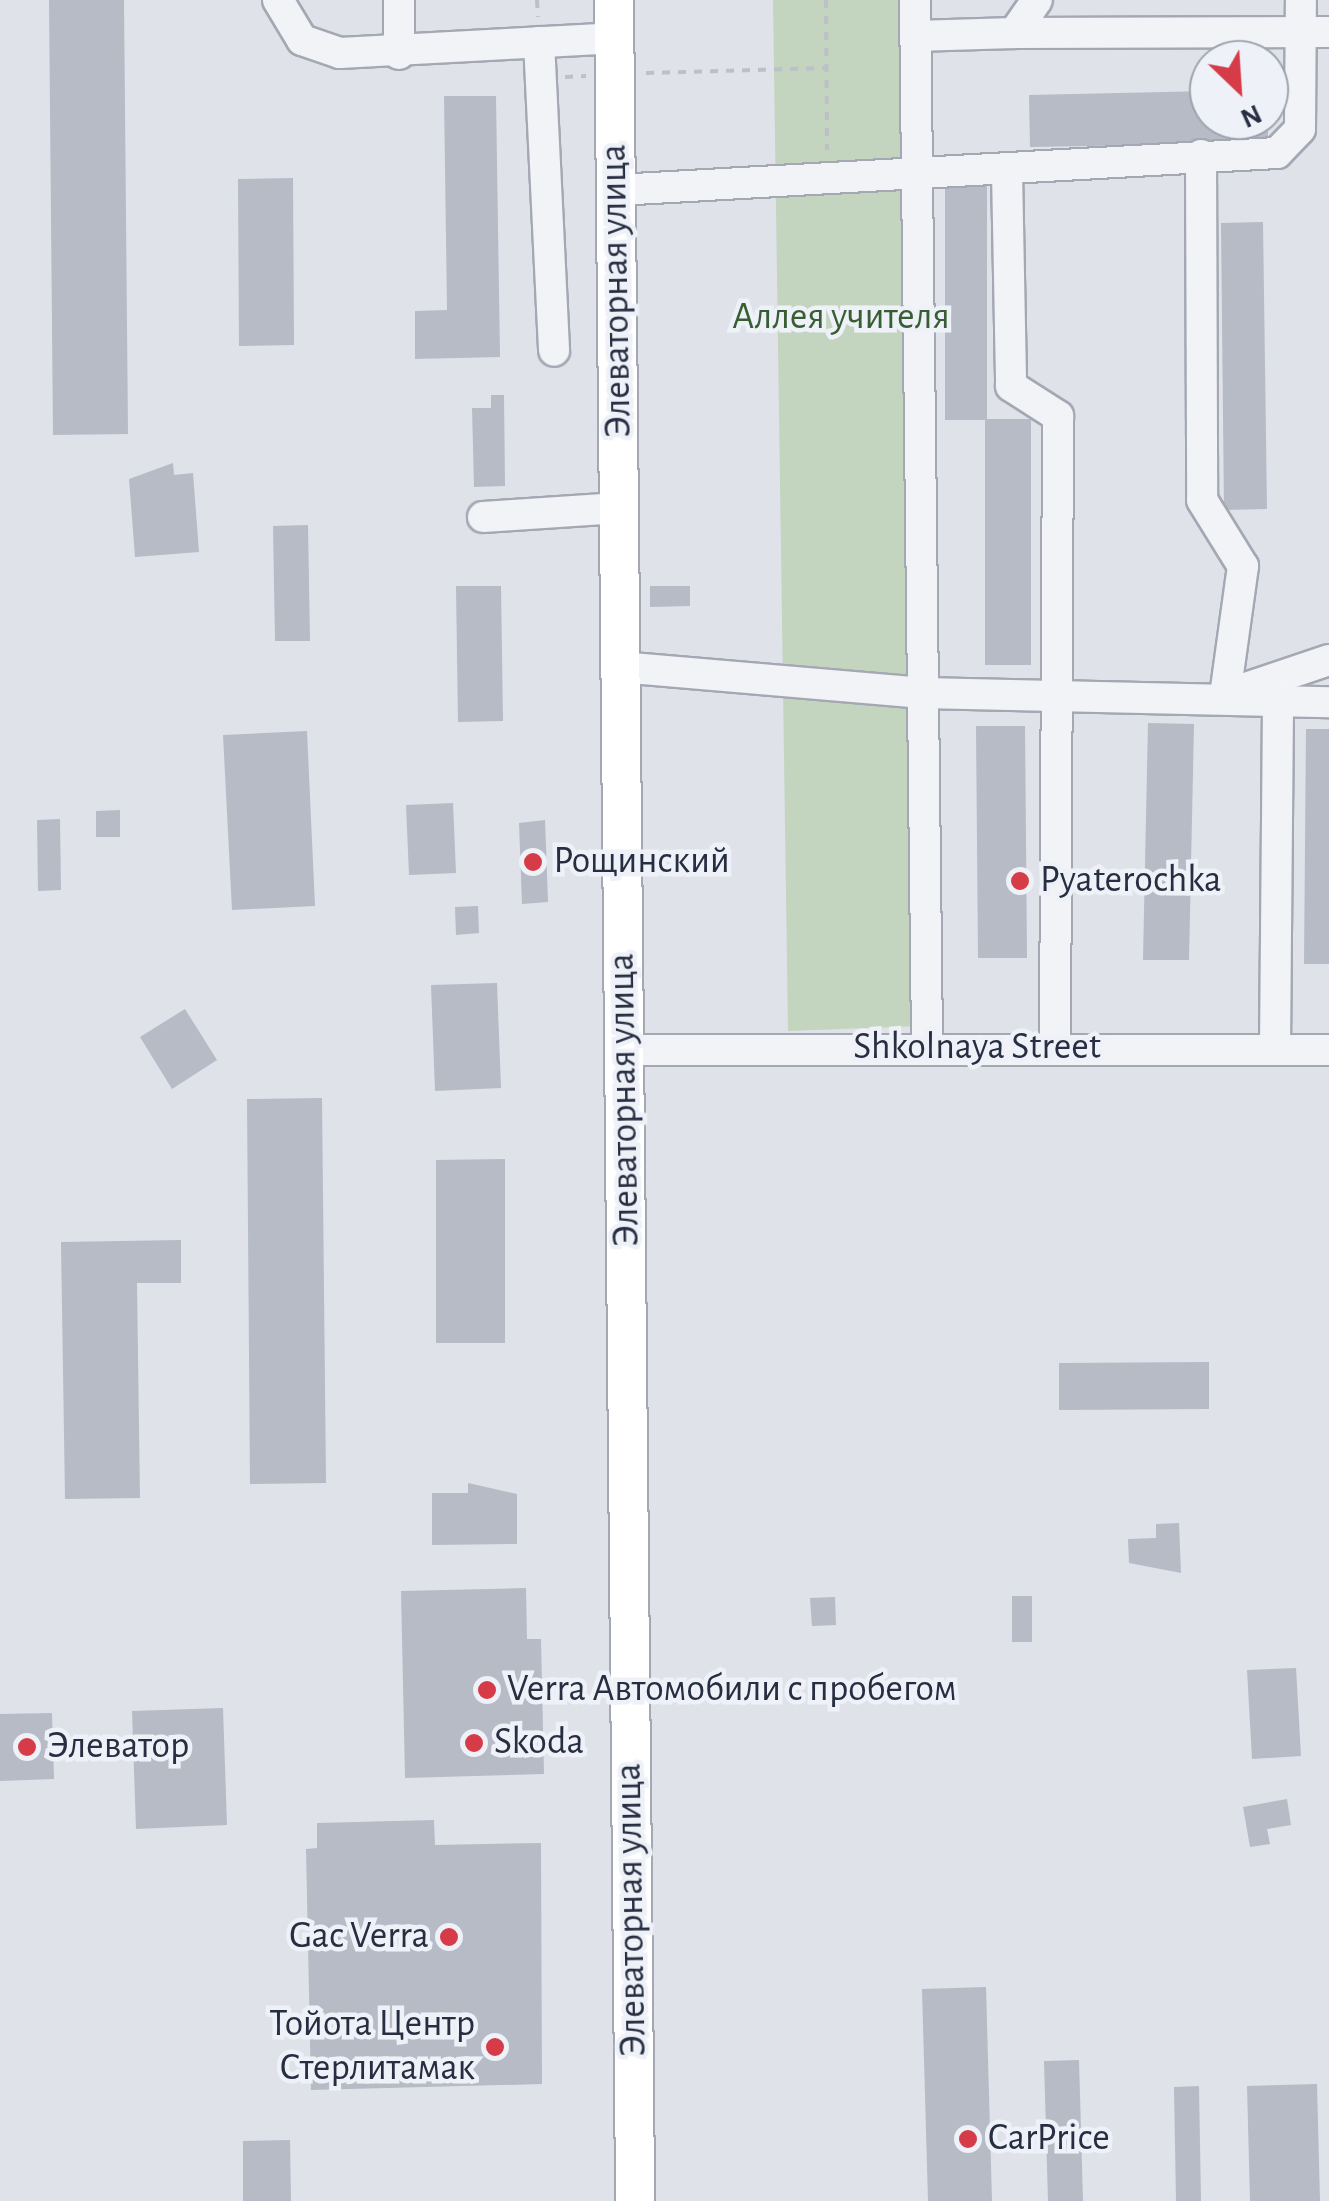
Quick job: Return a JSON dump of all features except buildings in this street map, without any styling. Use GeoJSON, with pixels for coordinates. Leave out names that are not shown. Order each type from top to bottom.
{"type":"FeatureCollection","features":[{"type":"Feature","properties":{"kind":"main road","name":"Элеваторная улица"},"geometry":{"type":"LineString","coordinates":[[614,0],[636,2201]]}},
{"type":"Feature","properties":{"kind":"street"},"geometry":{"type":"LineString","coordinates":[[278,0],[302,40],[340,53],[399,54],[614,38]]}},
{"type":"Feature","properties":{"kind":"street"},"geometry":{"type":"LineString","coordinates":[[399,54],[400,0]]}},
{"type":"Feature","properties":{"kind":"street"},"geometry":{"type":"LineString","coordinates":[[914,0],[927,1046]]}},
{"type":"Feature","properties":{"kind":"street"},"geometry":{"type":"LineString","coordinates":[[1014,32],[1036,0]]}},
{"type":"Feature","properties":{"kind":"street"},"geometry":{"type":"LineString","coordinates":[[616,190],[1277,153],[1300,129],[1315,32],[1302,0]]}},
{"type":"Feature","properties":{"kind":"street"},"geometry":{"type":"LineString","coordinates":[[915,36],[1014,32],[1315,32]]}},
{"type":"Feature","properties":{"kind":"street"},"geometry":{"type":"LineString","coordinates":[[540,42],[554,351]]}},
{"type":"Feature","properties":{"kind":"street"},"geometry":{"type":"LineString","coordinates":[[1201,155],[1202,500],[1243,566],[1225,695]]}},
{"type":"Feature","properties":{"kind":"street"},"geometry":{"type":"LineString","coordinates":[[1007,171],[1011,386],[1058,416],[1056,1048]]}},
{"type":"Feature","properties":{"kind":"street"},"geometry":{"type":"LineString","coordinates":[[483,517],[619,508]]}},
{"type":"Feature","properties":{"kind":"street"},"geometry":{"type":"LineString","coordinates":[[1225,695],[1329,660]]}},
{"type":"Feature","properties":{"kind":"street"},"geometry":{"type":"LineString","coordinates":[[620,667],[924,693],[1225,695],[1329,702]]}},
{"type":"Feature","properties":{"kind":"street"},"geometry":{"type":"LineString","coordinates":[[1275,1049],[1278,699]]}},
{"type":"Feature","properties":{"kind":"street","name":"Shkolnaya Street"},"geometry":{"type":"LineString","coordinates":[[625,1050],[927,1046],[1329,1050]]}},
{"type":"Feature","properties":{"kind":"path"},"geometry":{"type":"LineString","coordinates":[[826,0],[827,180]]}},
{"type":"Feature","properties":{"kind":"path"},"geometry":{"type":"LineString","coordinates":[[646,73],[826,68]]}},
{"type":"Feature","properties":{"kind":"green space","name":"Аллея учителя"},"geometry":{"type":"Polygon","coordinates":[[[773,0],[900,0],[921,1026],[788,1031],[773,0]]]}},
{"type":"Feature","properties":{"kind":"place","name":"Рощинский"},"geometry":{"type":"Point","coordinates":[533,862]}},
{"type":"Feature","properties":{"kind":"place","name":"Pyaterochka"},"geometry":{"type":"Point","coordinates":[1020,881]}},
{"type":"Feature","properties":{"kind":"place","name":"Verra Автомобили с пробегом"},"geometry":{"type":"Point","coordinates":[487,1690]}},
{"type":"Feature","properties":{"kind":"place","name":"Skoda"},"geometry":{"type":"Point","coordinates":[474,1743]}},
{"type":"Feature","properties":{"kind":"place","name":"Элеватор"},"geometry":{"type":"Point","coordinates":[27,1747]}},
{"type":"Feature","properties":{"kind":"place","name":"Gac Verra"},"geometry":{"type":"Point","coordinates":[449,1937]}},
{"type":"Feature","properties":{"kind":"place","name":"Тойота Центр Стерлитамак"},"geometry":{"type":"Point","coordinates":[495,2047]}},
{"type":"Feature","properties":{"kind":"place","name":"CarPrice"},"geometry":{"type":"Point","coordinates":[968,2139]}}]}
